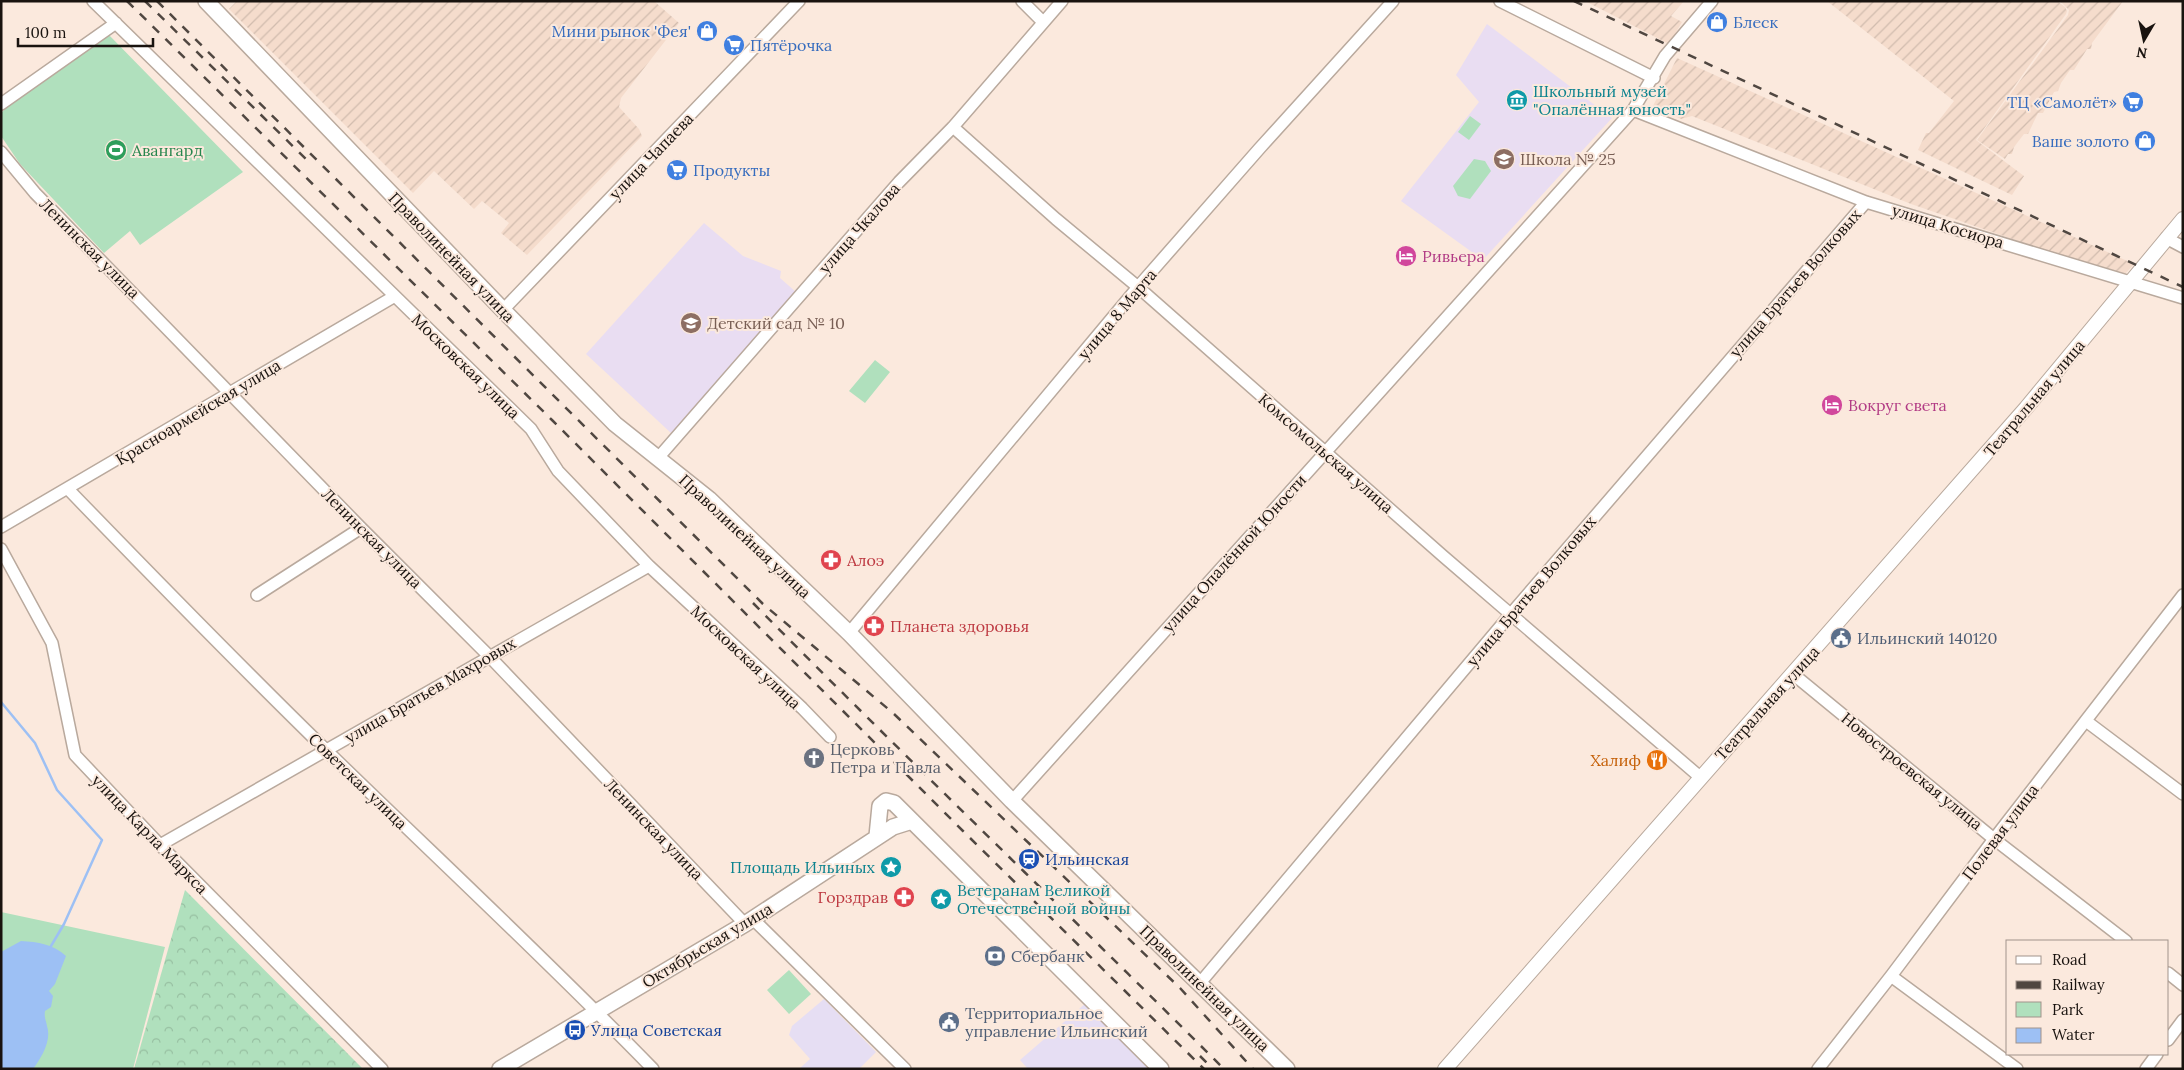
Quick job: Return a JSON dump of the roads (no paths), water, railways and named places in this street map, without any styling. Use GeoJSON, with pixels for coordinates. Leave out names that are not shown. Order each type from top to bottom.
{"type":"FeatureCollection","features":[{"type":"Feature","properties":{"kind":"main road","name":"Праволинейная улица"},"geometry":{"type":"LineString","coordinates":[[206,1],[502,310],[615,424],[709,499],[849,633],[1012,801],[1287,1069]]}},
{"type":"Feature","properties":{"kind":"main road"},"geometry":{"type":"LineString","coordinates":[[877,836],[879,810],[886,801],[894,803],[1160,1069]]}},
{"type":"Feature","properties":{"kind":"main road","name":"Октябрьская улица"},"geometry":{"type":"LineString","coordinates":[[500,1069],[749,921],[877,836],[893,827],[912,821]]}},
{"type":"Feature","properties":{"kind":"street","name":"Московская улица"},"geometry":{"type":"LineString","coordinates":[[93,1],[530,429],[558,470],[649,566],[802,708],[830,737]]}},
{"type":"Feature","properties":{"kind":"street","name":"улица Чапаева"},"geometry":{"type":"LineString","coordinates":[[502,310],[799,1]]}},
{"type":"Feature","properties":{"kind":"street"},"geometry":{"type":"LineString","coordinates":[[1022,1],[1043,22]]}},
{"type":"Feature","properties":{"kind":"street","name":"улица Чкалова"},"geometry":{"type":"LineString","coordinates":[[658,458],[900,182],[953,127],[1062,1]]}},
{"type":"Feature","properties":{"kind":"street","name":"улица 8 Марта"},"geometry":{"type":"LineString","coordinates":[[849,633],[1138,288],[1259,149],[1393,1]]}},
{"type":"Feature","properties":{"kind":"street"},"geometry":{"type":"LineString","coordinates":[[1500,1],[1654,78]]}},
{"type":"Feature","properties":{"kind":"street","name":"улица Опалённой Юности"},"geometry":{"type":"LineString","coordinates":[[1012,801],[1633,110],[1654,78],[1665,56],[1712,1]]}},
{"type":"Feature","properties":{"kind":"street"},"geometry":{"type":"LineString","coordinates":[[1,104],[116,23]]}},
{"type":"Feature","properties":{"kind":"street","name":"улица Косиора"},"geometry":{"type":"LineString","coordinates":[[1633,110],[1866,202],[2183,298]]}},
{"type":"Feature","properties":{"kind":"street","name":"Комсомольская улица"},"geometry":{"type":"LineString","coordinates":[[953,127],[1056,220],[1138,288],[1510,615],[1700,777]]}},
{"type":"Feature","properties":{"kind":"street","name":"Ленинская улица"},"geometry":{"type":"LineString","coordinates":[[1,152],[35,193],[231,392],[361,528],[749,921],[905,1069]]}},
{"type":"Feature","properties":{"kind":"street","name":"улица Братьев Волковых"},"geometry":{"type":"LineString","coordinates":[[1200,983],[1510,615],[1866,202]]}},
{"type":"Feature","properties":{"kind":"street","name":"Театральная улица"},"geometry":{"type":"LineString","coordinates":[[1445,1069],[2026,408],[2183,219]]}},
{"type":"Feature","properties":{"kind":"street"},"geometry":{"type":"LineString","coordinates":[[2166,238],[2183,246]]}},
{"type":"Feature","properties":{"kind":"street","name":"Красноармейская улица"},"geometry":{"type":"LineString","coordinates":[[1,527],[395,296]]}},
{"type":"Feature","properties":{"kind":"street","name":"Советская улица"},"geometry":{"type":"LineString","coordinates":[[68,489],[196,621],[326,750],[597,1011],[653,1069]]}},
{"type":"Feature","properties":{"kind":"street"},"geometry":{"type":"LineString","coordinates":[[257,595],[361,528]]}},
{"type":"Feature","properties":{"kind":"street","name":"улица Карла Маркса"},"geometry":{"type":"LineString","coordinates":[[1,549],[52,643],[75,754],[160,845],[382,1069]]}},
{"type":"Feature","properties":{"kind":"street","name":"улица Братьев Махровых"},"geometry":{"type":"LineString","coordinates":[[160,845],[649,566]]}},
{"type":"Feature","properties":{"kind":"street","name":"Полевая улица"},"geometry":{"type":"LineString","coordinates":[[1818,1069],[2183,595]]}},
{"type":"Feature","properties":{"kind":"street","name":"Новостроевская улица"},"geometry":{"type":"LineString","coordinates":[[1793,674],[1994,839],[2125,940]]}},
{"type":"Feature","properties":{"kind":"street"},"geometry":{"type":"LineString","coordinates":[[2086,721],[2183,794]]}},
{"type":"Feature","properties":{"kind":"street"},"geometry":{"type":"LineString","coordinates":[[2169,974],[2183,985]]}},
{"type":"Feature","properties":{"kind":"street"},"geometry":{"type":"LineString","coordinates":[[1891,976],[2018,1069]]}},
{"type":"Feature","properties":{"kind":"street"},"geometry":{"type":"LineString","coordinates":[[2169,1039],[2183,1020]]}},
{"type":"Feature","properties":{"kind":"street"},"geometry":{"type":"LineString","coordinates":[[2146,1069],[2157,1055]]}},
{"type":"Feature","properties":{"kind":"water"},"geometry":{"type":"Polygon","coordinates":[[[21,941],[45,944],[66,956],[55,984],[49,991],[53,996],[51,1007],[45,1011],[48,1037],[45,1049],[39,1060],[33,1069],[1,1069],[1,952],[21,941]]]}},
{"type":"Feature","properties":{"kind":"waterway"},"geometry":{"type":"LineString","coordinates":[[1,702],[35,743],[57,790],[102,840],[64,924],[51,946]]}},
{"type":"Feature","properties":{"kind":"railway"},"geometry":{"type":"LineString","coordinates":[[127,1],[552,420],[1204,1069]]}},
{"type":"Feature","properties":{"kind":"railway"},"geometry":{"type":"LineString","coordinates":[[145,1],[310,163]]}},
{"type":"Feature","properties":{"kind":"railway"},"geometry":{"type":"LineString","coordinates":[[157,1],[763,604],[893,713],[1180,988],[1253,1069]]}},
{"type":"Feature","properties":{"kind":"railway"},"geometry":{"type":"LineString","coordinates":[[1574,1],[2183,287]]}},
{"type":"Feature","properties":{"kind":"railway"},"geometry":{"type":"LineString","coordinates":[[753,603],[1224,1069]]}},
{"type":"Feature","properties":{"kind":"railway"},"geometry":{"type":"LineString","coordinates":[[1200,1056],[1213,1069]]}},
{"type":"Feature","properties":{"kind":"place","name":"Блеск"},"geometry":{"type":"Point","coordinates":[1717,22]}},
{"type":"Feature","properties":{"kind":"place","name":"Мини рынок 'Фея'"},"geometry":{"type":"Point","coordinates":[707,31]}},
{"type":"Feature","properties":{"kind":"place","name":"Пятёрочка"},"geometry":{"type":"Point","coordinates":[734,45]}},
{"type":"Feature","properties":{"kind":"place","name":"Школьный музей \"Опалённая юность\""},"geometry":{"type":"Point","coordinates":[1517,100]}},
{"type":"Feature","properties":{"kind":"place","name":"ТЦ «Самолёт»"},"geometry":{"type":"Point","coordinates":[2133,102]}},
{"type":"Feature","properties":{"kind":"place","name":"Ваше золото"},"geometry":{"type":"Point","coordinates":[2145,141]}},
{"type":"Feature","properties":{"kind":"place","name":"Авангард"},"geometry":{"type":"Point","coordinates":[116,150]}},
{"type":"Feature","properties":{"kind":"place","name":"Школа № 25"},"geometry":{"type":"Point","coordinates":[1504,159]}},
{"type":"Feature","properties":{"kind":"place","name":"Продукты"},"geometry":{"type":"Point","coordinates":[677,170]}},
{"type":"Feature","properties":{"kind":"place","name":"Ривьера"},"geometry":{"type":"Point","coordinates":[1406,256]}},
{"type":"Feature","properties":{"kind":"place","name":"Детский сад № 10"},"geometry":{"type":"Point","coordinates":[691,323]}},
{"type":"Feature","properties":{"kind":"place","name":"Вокруг света"},"geometry":{"type":"Point","coordinates":[1832,405]}},
{"type":"Feature","properties":{"kind":"place","name":"Алоэ"},"geometry":{"type":"Point","coordinates":[831,560]}},
{"type":"Feature","properties":{"kind":"place","name":"Планета здоровья"},"geometry":{"type":"Point","coordinates":[874,626]}},
{"type":"Feature","properties":{"kind":"place","name":"Ильинский 140120"},"geometry":{"type":"Point","coordinates":[1841,638]}},
{"type":"Feature","properties":{"kind":"place","name":"Церковь Петра и Павла"},"geometry":{"type":"Point","coordinates":[814,758]}},
{"type":"Feature","properties":{"kind":"place","name":"Халиф"},"geometry":{"type":"Point","coordinates":[1657,760]}},
{"type":"Feature","properties":{"kind":"place","name":"Ильинская"},"geometry":{"type":"Point","coordinates":[1029,859]}},
{"type":"Feature","properties":{"kind":"place","name":"Площадь Ильиных"},"geometry":{"type":"Point","coordinates":[891,867]}},
{"type":"Feature","properties":{"kind":"place","name":"Горздрав"},"geometry":{"type":"Point","coordinates":[904,897]}},
{"type":"Feature","properties":{"kind":"place","name":"Ветеранам Великой Отечественной войны"},"geometry":{"type":"Point","coordinates":[941,899]}},
{"type":"Feature","properties":{"kind":"place","name":"Сбербанк"},"geometry":{"type":"Point","coordinates":[995,956]}},
{"type":"Feature","properties":{"kind":"place","name":"Территориальное управление Ильинский"},"geometry":{"type":"Point","coordinates":[949,1022]}},
{"type":"Feature","properties":{"kind":"place","name":"Улица Советская"},"geometry":{"type":"Point","coordinates":[575,1030]}}]}
